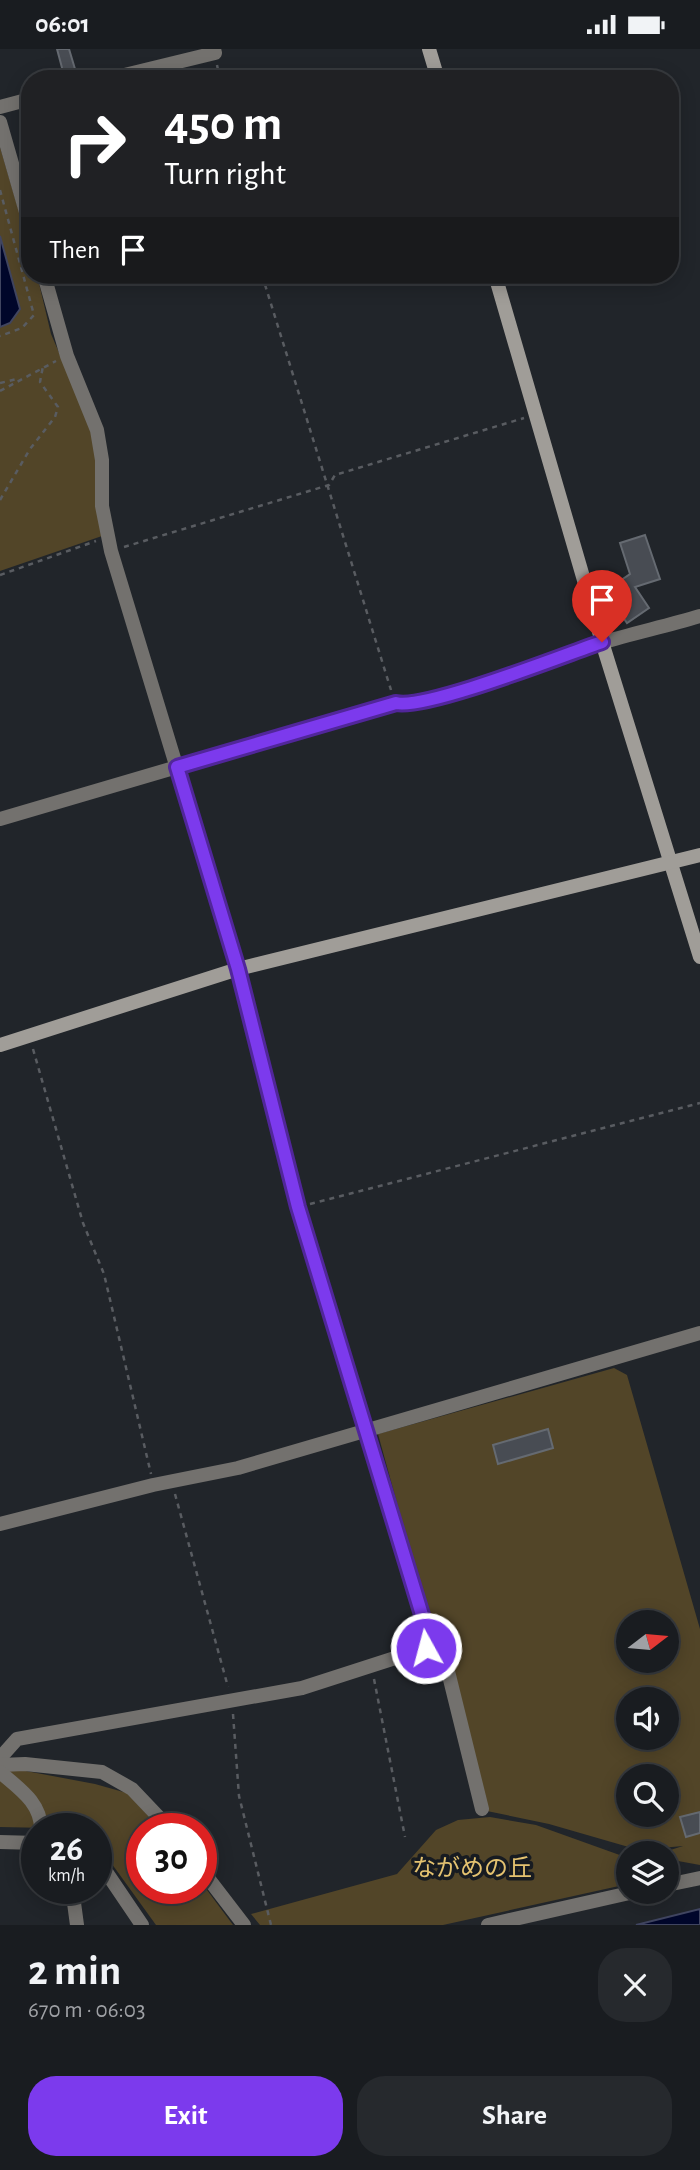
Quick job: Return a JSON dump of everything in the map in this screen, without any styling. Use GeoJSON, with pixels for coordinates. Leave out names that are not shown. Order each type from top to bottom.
{"type":"FeatureCollection","features":[{"type":"Feature","properties":{"kind":"street"},"geometry":{"type":"LineString","coordinates":[[145,70],[215,53],[214,49]]}},
{"type":"Feature","properties":{"kind":"street"},"geometry":{"type":"LineString","coordinates":[[429,49],[435,70]]}},
{"type":"Feature","properties":{"kind":"street"},"geometry":{"type":"LineString","coordinates":[[0,107],[21,101]]}},
{"type":"Feature","properties":{"kind":"street"},"geometry":{"type":"LineString","coordinates":[[0,122],[21,195]]}},
{"type":"Feature","properties":{"kind":"street"},"geometry":{"type":"LineString","coordinates":[[0,1758],[17,1739],[302,1688],[426,1648],[426,1628],[298,1207],[238,969],[109,544],[97,430],[67,356],[47,284]]}},
{"type":"Feature","properties":{"kind":"street"},"geometry":{"type":"LineString","coordinates":[[498,284],[602,642],[673,863],[700,957]]}},
{"type":"Feature","properties":{"kind":"street"},"geometry":{"type":"LineString","coordinates":[[0,819],[396,703],[407,705],[462,690],[602,642],[700,616]]}},
{"type":"Feature","properties":{"kind":"street"},"geometry":{"type":"LineString","coordinates":[[0,1045],[238,969],[700,855]]}},
{"type":"Feature","properties":{"kind":"street"},"geometry":{"type":"LineString","coordinates":[[0,1524],[153,1485],[238,1468],[367,1428],[700,1333]]}},
{"type":"Feature","properties":{"kind":"street"},"geometry":{"type":"LineString","coordinates":[[426,1628],[441,1643],[482,1809]]}},
{"type":"Feature","properties":{"kind":"street"},"geometry":{"type":"LineString","coordinates":[[0,1765],[25,1764],[102,1772],[132,1789],[155,1813]]}},
{"type":"Feature","properties":{"kind":"street"},"geometry":{"type":"LineString","coordinates":[[0,1772],[31,1799],[38,1813]]}},
{"type":"Feature","properties":{"kind":"street"},"geometry":{"type":"LineString","coordinates":[[0,1842],[21,1843]]}},
{"type":"Feature","properties":{"kind":"street"},"geometry":{"type":"LineString","coordinates":[[679,1882],[700,1878]]}},
{"type":"Feature","properties":{"kind":"street"},"geometry":{"type":"LineString","coordinates":[[112,1881],[142,1925]]}},
{"type":"Feature","properties":{"kind":"street"},"geometry":{"type":"LineString","coordinates":[[217,1890],[244,1925]]}},
{"type":"Feature","properties":{"kind":"street"},"geometry":{"type":"LineString","coordinates":[[488,1925],[616,1896]]}},
{"type":"Feature","properties":{"kind":"street"},"geometry":{"type":"LineString","coordinates":[[74,1904],[77,1925]]}},
{"type":"Feature","properties":{"kind":"path"},"geometry":{"type":"LineString","coordinates":[[0,190],[21,267]]}},
{"type":"Feature","properties":{"kind":"path"},"geometry":{"type":"LineString","coordinates":[[0,337],[22,328],[34,315],[26,284]]}},
{"type":"Feature","properties":{"kind":"path"},"geometry":{"type":"LineString","coordinates":[[265,284],[396,703]]}},
{"type":"Feature","properties":{"kind":"path"},"geometry":{"type":"LineString","coordinates":[[0,391],[43,366],[67,356]]}},
{"type":"Feature","properties":{"kind":"path"},"geometry":{"type":"LineString","coordinates":[[0,500],[30,449],[55,417],[58,407],[42,389],[43,366]]}},
{"type":"Feature","properties":{"kind":"path"},"geometry":{"type":"LineString","coordinates":[[0,383],[22,379]]}},
{"type":"Feature","properties":{"kind":"path"},"geometry":{"type":"LineString","coordinates":[[0,575],[329,485],[335,475],[536,414]]}},
{"type":"Feature","properties":{"kind":"path"},"geometry":{"type":"LineString","coordinates":[[29,1036],[83,1223],[104,1274],[153,1485]]}},
{"type":"Feature","properties":{"kind":"path"},"geometry":{"type":"LineString","coordinates":[[298,1207],[700,1103]]}},
{"type":"Feature","properties":{"kind":"path"},"geometry":{"type":"LineString","coordinates":[[371,1666],[405,1837]]}},
{"type":"Feature","properties":{"kind":"green space"},"geometry":{"type":"Polygon","coordinates":[[[0,147],[21,218],[21,284],[39,284],[51,334],[93,431],[102,536],[0,571],[0,147]]]}},
{"type":"Feature","properties":{"kind":"green space"},"geometry":{"type":"Polygon","coordinates":[[[614,1368],[627,1375],[700,1629],[700,1865],[679,1861],[679,1847],[683,1846],[679,1846],[679,1841],[616,1841],[616,1843],[549,1824],[487,1811],[431,1627],[378,1434],[614,1368]]]}},
{"type":"Feature","properties":{"kind":"green space"},"geometry":{"type":"Polygon","coordinates":[[[10,1768],[95,1784],[127,1793],[146,1813],[126,1813],[126,1884],[112,1864],[112,1813],[21,1813],[21,1827],[0,1827],[0,1769],[10,1768]]]}},
{"type":"Feature","properties":{"kind":"green space","name":"ながめの丘"},"geometry":{"type":"Polygon","coordinates":[[[490,1817],[536,1825],[616,1854],[616,1887],[443,1925],[260,1925],[251,1914],[397,1874],[436,1830],[458,1820],[490,1817]]]}},
{"type":"Feature","properties":{"kind":"green space"},"geometry":{"type":"Polygon","coordinates":[[[141,1904],[217,1904],[233,1925],[156,1925],[141,1904]]]}},
{"type":"Feature","properties":{"kind":"water"},"geometry":{"type":"Polygon","coordinates":[[[0,236],[20,309],[10,323],[0,327],[0,236]]]}},
{"type":"Feature","properties":{"kind":"water"},"geometry":{"type":"Polygon","coordinates":[[[700,1909],[700,1925],[636,1925],[700,1909]]]}},
{"type":"Feature","properties":{"kind":"building"},"geometry":{"type":"Polygon","coordinates":[[[57,49],[69,49],[75,70],[63,70],[57,49]]]}},
{"type":"Feature","properties":{"kind":"building"},"geometry":{"type":"Polygon","coordinates":[[[645,535],[660,579],[635,587],[649,608],[627,623],[605,591],[630,574],[620,543],[645,535]]]}},
{"type":"Feature","properties":{"kind":"building"},"geometry":{"type":"Polygon","coordinates":[[[548,1429],[553,1448],[498,1464],[493,1445],[548,1429]]]}},
{"type":"Feature","properties":{"kind":"building"},"geometry":{"type":"Polygon","coordinates":[[[700,1812],[700,1833],[686,1837],[680,1817],[700,1812]]]}},
{"type":"Feature","properties":{"kind":"route"},"geometry":{"type":"LineString","coordinates":[[426,1648],[426,1628],[298,1207],[238,969],[177,767],[396,703],[407,705],[462,690],[602,642]]}}]}
